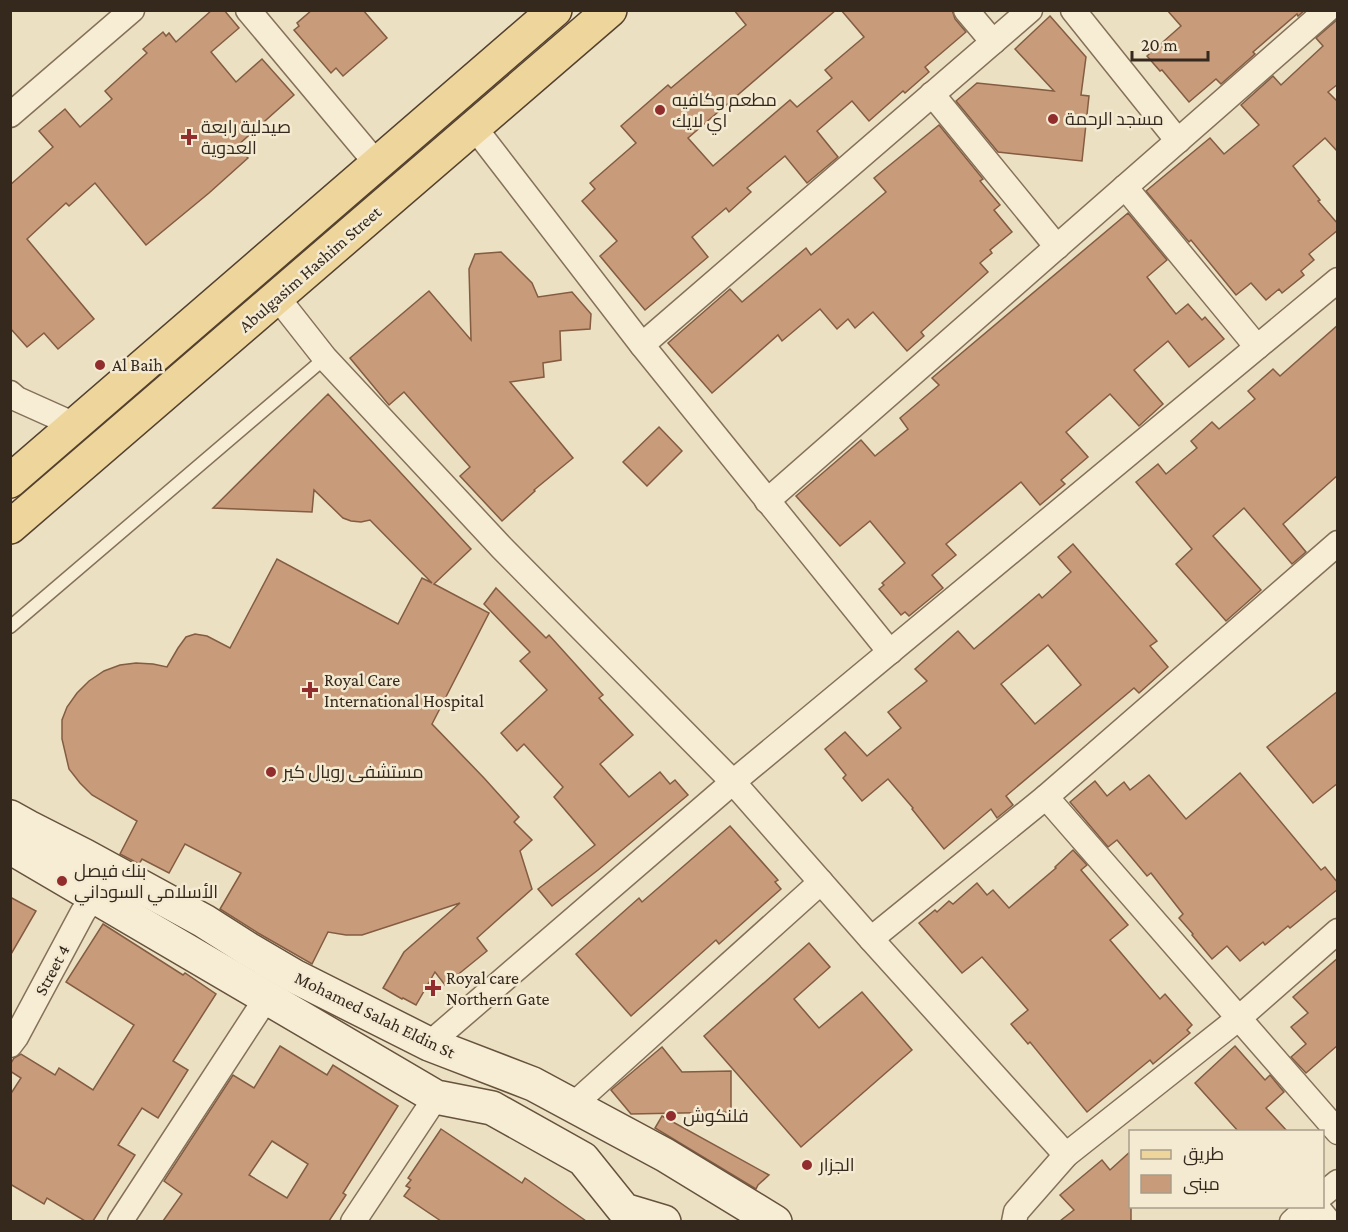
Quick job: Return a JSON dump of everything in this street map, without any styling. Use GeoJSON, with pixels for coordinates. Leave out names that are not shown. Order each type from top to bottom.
{"type":"FeatureCollection","features":[{"type":"Feature","properties":{"kind":"main road","name":"Abulgasim Hashim Street"},"geometry":{"type":"LineString","coordinates":[[10,481],[555,10]]}},
{"type":"Feature","properties":{"kind":"main road","name":"Abulgasim Hashim Street"},"geometry":{"type":"LineString","coordinates":[[10,527],[610,10]]}},
{"type":"Feature","properties":{"kind":"main road","name":"Mohamed Salah Eldin St"},"geometry":{"type":"LineString","coordinates":[[10,817],[204,921],[294,976],[429,1044],[533,1084],[665,1155],[775,1221]]}},
{"type":"Feature","properties":{"kind":"main road","name":"Mohamed Salah Eldin St"},"geometry":{"type":"LineString","coordinates":[[10,847],[436,1097],[492,1108],[583,1159],[619,1215],[664,1221]]}},
{"type":"Feature","properties":{"kind":"street"},"geometry":{"type":"LineString","coordinates":[[10,115],[132,10]]}},
{"type":"Feature","properties":{"kind":"street"},"geometry":{"type":"LineString","coordinates":[[248,10],[377,164]]}},
{"type":"Feature","properties":{"kind":"street"},"geometry":{"type":"LineString","coordinates":[[966,10],[993,42]]}},
{"type":"Feature","properties":{"kind":"street"},"geometry":{"type":"LineString","coordinates":[[642,345],[1030,10]]}},
{"type":"Feature","properties":{"kind":"street"},"geometry":{"type":"LineString","coordinates":[[1073,10],[1178,141]]}},
{"type":"Feature","properties":{"kind":"street"},"geometry":{"type":"LineString","coordinates":[[767,501],[1327,10]]}},
{"type":"Feature","properties":{"kind":"street"},"geometry":{"type":"LineString","coordinates":[[932,94],[1057,247]]}},
{"type":"Feature","properties":{"kind":"street"},"geometry":{"type":"LineString","coordinates":[[474,127],[642,345],[890,652]]}},
{"type":"Feature","properties":{"kind":"street"},"geometry":{"type":"LineString","coordinates":[[1125,187],[1257,347]]}},
{"type":"Feature","properties":{"kind":"street"},"geometry":{"type":"LineString","coordinates":[[429,1044],[733,782],[1257,347],[1334,291]]}},
{"type":"Feature","properties":{"kind":"street"},"geometry":{"type":"LineString","coordinates":[[277,297],[326,358],[502,548],[733,782],[1066,1155]]}},
{"type":"Feature","properties":{"kind":"street"},"geometry":{"type":"LineString","coordinates":[[10,393],[17,399],[75,425]]}},
{"type":"Feature","properties":{"kind":"street"},"geometry":{"type":"LineString","coordinates":[[871,939],[1046,797],[1338,543]]}},
{"type":"Feature","properties":{"kind":"street"},"geometry":{"type":"LineString","coordinates":[[1046,797],[1338,1132]]}},
{"type":"Feature","properties":{"kind":"street"},"geometry":{"type":"LineString","coordinates":[[572,1106],[821,882]]}},
{"type":"Feature","properties":{"kind":"street","name":"Street 4"},"geometry":{"type":"LineString","coordinates":[[10,1045],[83,912],[95,896]]}},
{"type":"Feature","properties":{"kind":"street"},"geometry":{"type":"LineString","coordinates":[[1014,1221],[1016,1212],[1066,1155],[1239,1018],[1338,931]]}},
{"type":"Feature","properties":{"kind":"street"},"geometry":{"type":"LineString","coordinates":[[120,1221],[267,997]]}},
{"type":"Feature","properties":{"kind":"street"},"geometry":{"type":"LineString","coordinates":[[352,1221],[436,1097]]}},
{"type":"Feature","properties":{"kind":"street"},"geometry":{"type":"LineString","coordinates":[[1324,1194],[1338,1182]]}},
{"type":"Feature","properties":{"kind":"street"},"geometry":{"type":"LineString","coordinates":[[1292,1221],[1307,1208]]}},
{"type":"Feature","properties":{"kind":"street"},"geometry":{"type":"LineString","coordinates":[[1318,1208],[1329,1221]]}},
{"type":"Feature","properties":{"kind":"lane"},"geometry":{"type":"LineString","coordinates":[[10,627],[326,358]]}},
{"type":"Feature","properties":{"kind":"building"},"geometry":{"type":"Polygon","coordinates":[[[212,10],[224,10],[239,28],[211,52],[236,82],[262,59],[294,95],[237,146],[248,158],[146,245],[95,183],[69,206],[66,203],[27,239],[94,319],[58,349],[44,333],[27,347],[10,328],[10,185],[53,147],[39,131],[65,109],[80,127],[112,99],[105,91],[147,53],[143,49],[163,32],[166,36],[169,33],[176,42],[212,10]]]}},
{"type":"Feature","properties":{"kind":"building"},"geometry":{"type":"Polygon","coordinates":[[[312,10],[363,10],[387,38],[343,76],[336,68],[331,73],[294,30],[299,26],[297,23],[312,10]]]}},
{"type":"Feature","properties":{"kind":"building"},"geometry":{"type":"Polygon","coordinates":[[[734,10],[836,10],[688,138],[713,166],[790,100],[797,107],[832,78],[825,70],[864,37],[841,10],[952,10],[955,19],[966,32],[925,67],[929,72],[869,121],[852,101],[817,131],[838,157],[807,183],[785,156],[747,188],[751,192],[729,212],[726,208],[692,237],[708,257],[645,310],[600,256],[617,241],[582,201],[595,189],[590,183],[636,143],[621,126],[668,85],[671,88],[746,25],[734,10]]]}},
{"type":"Feature","properties":{"kind":"building"},"geometry":{"type":"Polygon","coordinates":[[[1167,10],[1305,10],[1298,16],[1297,14],[1253,52],[1255,54],[1221,84],[1216,79],[1189,102],[1147,56],[1181,26],[1167,10]]]}},
{"type":"Feature","properties":{"kind":"building"},"geometry":{"type":"Polygon","coordinates":[[[1050,16],[1086,57],[1081,95],[1089,96],[1082,161],[998,152],[956,101],[977,83],[1054,91],[1015,49],[1050,16]]]}},
{"type":"Feature","properties":{"kind":"building"},"geometry":{"type":"Polygon","coordinates":[[[1338,19],[1338,84],[1328,92],[1338,102],[1338,152],[1325,138],[1293,166],[1338,224],[1338,230],[1309,254],[1314,260],[1301,271],[1304,275],[1282,293],[1279,289],[1266,300],[1251,283],[1236,295],[1191,240],[1189,242],[1146,191],[1210,138],[1224,154],[1259,125],[1241,105],[1273,76],[1281,85],[1323,46],[1316,38],[1338,19]]]}},
{"type":"Feature","properties":{"kind":"building"},"geometry":{"type":"Polygon","coordinates":[[[939,125],[983,179],[980,181],[1000,205],[994,210],[1012,232],[990,250],[992,253],[980,263],[988,272],[921,332],[924,336],[907,351],[873,312],[855,328],[848,319],[837,329],[820,309],[782,341],[778,335],[712,393],[668,343],[730,289],[742,302],[806,248],[811,255],[886,192],[874,178],[939,125]]]}},
{"type":"Feature","properties":{"kind":"building"},"geometry":{"type":"Polygon","coordinates":[[[1128,213],[1167,260],[1147,277],[1176,314],[1188,304],[1202,320],[1205,317],[1224,339],[1189,367],[1168,341],[1134,370],[1163,404],[1139,426],[1110,394],[1066,432],[1088,457],[1061,480],[1065,484],[1040,505],[1021,482],[946,544],[956,555],[932,575],[943,588],[909,616],[905,612],[901,615],[879,589],[884,585],[882,583],[905,563],[870,521],[840,546],[796,496],[861,440],[875,456],[908,429],[900,418],[939,385],[932,378],[1128,213]]]}},
{"type":"Feature","properties":{"kind":"building"},"geometry":{"type":"Polygon","coordinates":[[[501,252],[532,283],[538,297],[572,292],[591,314],[590,329],[560,331],[561,360],[543,363],[544,377],[510,382],[573,458],[534,490],[502,521],[460,476],[470,467],[404,392],[389,405],[350,358],[429,291],[471,340],[469,269],[475,254],[501,252]]]}},
{"type":"Feature","properties":{"kind":"building"},"geometry":{"type":"Polygon","coordinates":[[[1338,325],[1338,475],[1283,524],[1306,552],[1292,564],[1244,508],[1213,536],[1261,590],[1226,621],[1176,564],[1192,549],[1136,482],[1158,464],[1166,474],[1197,448],[1191,441],[1212,422],[1219,429],[1255,399],[1248,391],[1273,369],[1280,376],[1338,325]]]}},
{"type":"Feature","properties":{"kind":"building","name":"مستشفى رويال كير"},"geometry":{"type":"Polygon","coordinates":[[[328,394],[471,549],[434,584],[489,613],[432,724],[519,817],[514,822],[532,840],[520,851],[532,889],[477,938],[487,951],[445,985],[435,972],[416,1005],[383,988],[404,952],[460,903],[362,935],[328,932],[312,964],[220,909],[241,873],[185,844],[169,873],[142,859],[139,864],[120,854],[137,821],[92,795],[80,783],[69,769],[62,739],[62,720],[67,707],[89,681],[104,671],[120,665],[136,663],[167,667],[186,637],[195,634],[207,636],[230,648],[277,559],[398,624],[422,578],[432,583],[370,520],[361,522],[343,518],[314,490],[312,512],[213,508],[328,394]]]}},
{"type":"Feature","properties":{"kind":"building"},"geometry":{"type":"Polygon","coordinates":[[[659,427],[682,451],[647,486],[623,462],[659,427]]]}},
{"type":"Feature","properties":{"kind":"building"},"geometry":{"type":"Polygon","coordinates":[[[1073,544],[1157,641],[1150,646],[1168,667],[1139,693],[1134,688],[1006,796],[1013,805],[997,818],[991,809],[944,849],[888,779],[862,801],[843,778],[846,775],[825,749],[845,732],[867,756],[901,728],[888,712],[927,681],[915,669],[958,631],[974,649],[1039,594],[1042,598],[1071,572],[1058,557],[1073,544]],[[1048,645],[1001,684],[1035,724],[1081,685],[1048,645]]]}},
{"type":"Feature","properties":{"kind":"building"},"geometry":{"type":"Polygon","coordinates":[[[496,588],[546,638],[549,635],[603,695],[599,698],[633,735],[600,764],[629,797],[660,772],[670,784],[675,780],[688,795],[552,906],[538,889],[595,845],[554,797],[563,787],[524,744],[517,751],[501,733],[547,690],[520,661],[530,652],[484,604],[496,588]]]}},
{"type":"Feature","properties":{"kind":"building"},"geometry":{"type":"Polygon","coordinates":[[[1338,691],[1338,783],[1313,803],[1267,747],[1338,691]]]}},
{"type":"Feature","properties":{"kind":"building"},"geometry":{"type":"Polygon","coordinates":[[[1240,773],[1321,870],[1325,867],[1338,883],[1338,889],[1290,928],[1288,926],[1265,945],[1263,942],[1240,961],[1227,946],[1212,959],[1179,918],[1183,914],[1151,873],[1147,876],[1117,840],[1108,847],[1070,802],[1095,781],[1107,796],[1124,782],[1130,790],[1149,775],[1186,819],[1240,773]]]}},
{"type":"Feature","properties":{"kind":"building"},"geometry":{"type":"Polygon","coordinates":[[[730,826],[778,880],[775,882],[781,889],[719,944],[716,940],[631,1016],[576,954],[639,898],[642,902],[730,826]]]}},
{"type":"Feature","properties":{"kind":"building"},"geometry":{"type":"Polygon","coordinates":[[[1073,850],[1087,865],[1081,870],[1128,925],[1110,940],[1160,999],[1165,994],[1192,1025],[1187,1030],[1190,1033],[1153,1064],[1150,1060],[1087,1112],[1030,1042],[1028,1044],[1011,1024],[1028,1010],[982,957],[962,973],[919,923],[949,901],[953,904],[977,883],[987,895],[993,890],[1009,908],[1056,868],[1073,850]]]}},
{"type":"Feature","properties":{"kind":"building"},"geometry":{"type":"Polygon","coordinates":[[[10,897],[36,911],[10,956],[10,897]]]}},
{"type":"Feature","properties":{"kind":"building"},"geometry":{"type":"Polygon","coordinates":[[[103,924],[216,994],[173,1061],[188,1070],[158,1118],[142,1108],[118,1145],[135,1155],[93,1221],[85,1221],[47,1198],[44,1204],[10,1184],[10,1095],[21,1078],[10,1071],[10,1065],[14,1058],[21,1054],[55,1075],[59,1068],[93,1090],[134,1025],[66,982],[103,924]]]}},
{"type":"Feature","properties":{"kind":"building"},"geometry":{"type":"Polygon","coordinates":[[[809,943],[830,967],[794,999],[819,1028],[862,992],[912,1050],[801,1147],[704,1036],[809,943]]]}},
{"type":"Feature","properties":{"kind":"building"},"geometry":{"type":"Polygon","coordinates":[[[1338,958],[1338,1045],[1306,1073],[1291,1057],[1306,1044],[1291,1027],[1308,1013],[1293,997],[1338,958]]]}},
{"type":"Feature","properties":{"kind":"building"},"geometry":{"type":"Polygon","coordinates":[[[280,1046],[327,1075],[333,1065],[398,1106],[343,1193],[346,1195],[329,1221],[163,1221],[182,1194],[164,1181],[233,1075],[254,1088],[280,1046]],[[272,1141],[249,1175],[287,1198],[308,1164],[272,1141]]]}},
{"type":"Feature","properties":{"kind":"building"},"geometry":{"type":"Polygon","coordinates":[[[1235,1046],[1265,1080],[1270,1075],[1284,1092],[1266,1108],[1286,1130],[1237,1130],[1195,1083],[1235,1046]]]}},
{"type":"Feature","properties":{"kind":"building"},"geometry":{"type":"Polygon","coordinates":[[[662,1047],[682,1072],[731,1071],[731,1112],[631,1114],[611,1090],[662,1047]]]}},
{"type":"Feature","properties":{"kind":"building"},"geometry":{"type":"Polygon","coordinates":[[[662,1116],[769,1175],[756,1189],[655,1128],[662,1116]]]}},
{"type":"Feature","properties":{"kind":"building"},"geometry":{"type":"Polygon","coordinates":[[[441,1129],[522,1183],[525,1178],[586,1221],[441,1221],[404,1196],[410,1188],[406,1186],[411,1180],[408,1178],[441,1129]]]}},
{"type":"Feature","properties":{"kind":"building"},"geometry":{"type":"Polygon","coordinates":[[[1129,1153],[1131,1221],[1060,1221],[1074,1210],[1060,1195],[1102,1160],[1110,1170],[1129,1153]]]}},
{"type":"Feature","properties":{"kind":"place","name":"مطعم وكافيه اي لايك"},"geometry":{"type":"Point","coordinates":[660,110]}},
{"type":"Feature","properties":{"kind":"place","name":"مسجد الرحمة"},"geometry":{"type":"Point","coordinates":[1053,119]}},
{"type":"Feature","properties":{"kind":"place","name":"صيدلية رابعة العدوية"},"geometry":{"type":"Point","coordinates":[189,137]}},
{"type":"Feature","properties":{"kind":"place","name":"Al Baih"},"geometry":{"type":"Point","coordinates":[100,365]}},
{"type":"Feature","properties":{"kind":"place","name":"Royal Care International Hospital"},"geometry":{"type":"Point","coordinates":[310,690]}},
{"type":"Feature","properties":{"kind":"place","name":"مستشفى رويال كير"},"geometry":{"type":"Point","coordinates":[271,772]}},
{"type":"Feature","properties":{"kind":"place","name":"بنك فيصل الأسلامي السوداني"},"geometry":{"type":"Point","coordinates":[62,881]}},
{"type":"Feature","properties":{"kind":"place","name":"Royal care Northern Gate"},"geometry":{"type":"Point","coordinates":[433,988]}},
{"type":"Feature","properties":{"kind":"place","name":"فلنكوش"},"geometry":{"type":"Point","coordinates":[671,1116]}},
{"type":"Feature","properties":{"kind":"place","name":"الجزار"},"geometry":{"type":"Point","coordinates":[807,1165]}}]}
